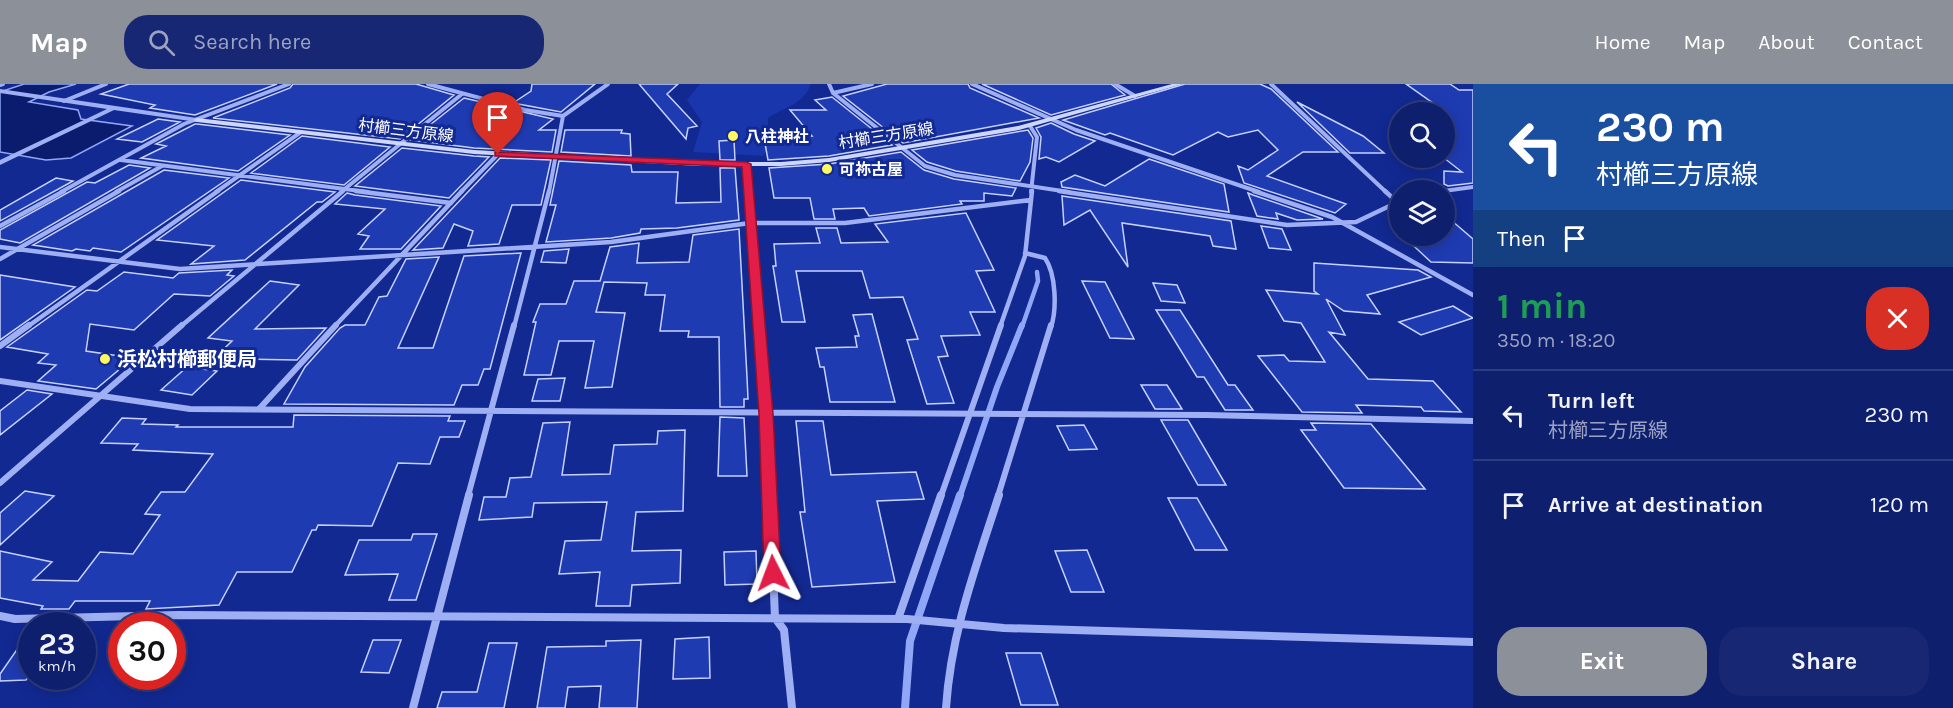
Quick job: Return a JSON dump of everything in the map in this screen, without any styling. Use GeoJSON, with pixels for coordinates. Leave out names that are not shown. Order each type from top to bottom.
{"type":"FeatureCollection","features":[{"type":"Feature","properties":{"kind":"main road","name":"村櫛三方原線"},"geometry":{"type":"LineString","coordinates":[[197,120],[498,154],[746,164],[811,162],[1030,126],[1180,84]]}},
{"type":"Feature","properties":{"kind":"street"},"geometry":{"type":"LineString","coordinates":[[64,101],[106,84]]}},
{"type":"Feature","properties":{"kind":"street"},"geometry":{"type":"LineString","coordinates":[[0,226],[184,124],[289,84]]}},
{"type":"Feature","properties":{"kind":"street"},"geometry":{"type":"LineString","coordinates":[[428,84],[525,110],[563,117]]}},
{"type":"Feature","properties":{"kind":"street"},"geometry":{"type":"LineString","coordinates":[[413,708],[490,412],[522,301],[552,180],[563,117],[608,84]]}},
{"type":"Feature","properties":{"kind":"street"},"geometry":{"type":"LineString","coordinates":[[829,84],[833,93],[900,148],[925,166],[938,172],[1277,224],[1356,222],[1389,206]]}},
{"type":"Feature","properties":{"kind":"street"},"geometry":{"type":"LineString","coordinates":[[833,93],[872,84]]}},
{"type":"Feature","properties":{"kind":"street"},"geometry":{"type":"LineString","coordinates":[[972,84],[1049,120],[1278,197],[1344,223],[1473,295]]}},
{"type":"Feature","properties":{"kind":"street"},"geometry":{"type":"LineString","coordinates":[[1115,84],[1135,96]]}},
{"type":"Feature","properties":{"kind":"street"},"geometry":{"type":"LineString","coordinates":[[1271,84],[1389,193]]}},
{"type":"Feature","properties":{"kind":"street"},"geometry":{"type":"LineString","coordinates":[[2,88],[39,98],[197,120]]}},
{"type":"Feature","properties":{"kind":"street"},"geometry":{"type":"LineString","coordinates":[[0,483],[102,397],[255,262],[462,94]]}},
{"type":"Feature","properties":{"kind":"street"},"geometry":{"type":"LineString","coordinates":[[0,162],[111,109]]}},
{"type":"Feature","properties":{"kind":"street"},"geometry":{"type":"LineString","coordinates":[[903,619],[974,415],[1025,253],[1034,187],[1037,137],[1030,126]]}},
{"type":"Feature","properties":{"kind":"street"},"geometry":{"type":"LineString","coordinates":[[0,346],[301,132]]}},
{"type":"Feature","properties":{"kind":"street"},"geometry":{"type":"LineString","coordinates":[[259,409],[401,254],[498,154]]}},
{"type":"Feature","properties":{"kind":"street"},"geometry":{"type":"LineString","coordinates":[[121,160],[451,203]]}},
{"type":"Feature","properties":{"kind":"street"},"geometry":{"type":"LineString","coordinates":[[746,164],[766,414],[775,618],[784,630],[792,708]]}},
{"type":"Feature","properties":{"kind":"street"},"geometry":{"type":"LineString","coordinates":[[0,259],[162,166]]}},
{"type":"Feature","properties":{"kind":"street"},"geometry":{"type":"LineString","coordinates":[[1455,189],[1473,187]]}},
{"type":"Feature","properties":{"kind":"street"},"geometry":{"type":"LineString","coordinates":[[0,247],[180,269],[255,262],[611,242],[750,224],[845,223],[1031,200]]}},
{"type":"Feature","properties":{"kind":"street"},"geometry":{"type":"LineString","coordinates":[[946,708],[955,621],[1055,314],[1050,265],[1045,258],[1025,253]]}},
{"type":"Feature","properties":{"kind":"street"},"geometry":{"type":"LineString","coordinates":[[0,381],[190,409],[1206,415],[1473,421]]}},
{"type":"Feature","properties":{"kind":"street"},"geometry":{"type":"LineString","coordinates":[[0,616],[15,619],[177,615],[903,619],[955,621],[1004,628],[1473,642]]}},
{"type":"Feature","properties":{"kind":"shaded area"},"geometry":{"type":"Polygon","coordinates":[[[24,84],[76,84],[49,92],[29,102],[78,110],[81,119],[132,126],[71,158],[46,160],[0,152],[0,92],[24,84]]]}},
{"type":"Feature","properties":{"kind":"shaded area"},"geometry":{"type":"Polygon","coordinates":[[[700,84],[811,84],[799,101],[768,118],[769,148],[763,156],[693,152],[702,122],[687,100],[700,84]]]}},
{"type":"Feature","properties":{"kind":"building"},"geometry":{"type":"Polygon","coordinates":[[[129,84],[277,84],[195,115],[150,108],[155,105],[101,94],[129,84]]]}},
{"type":"Feature","properties":{"kind":"building"},"geometry":{"type":"Polygon","coordinates":[[[293,84],[416,84],[454,95],[400,139],[213,118],[290,88],[293,84]]]}},
{"type":"Feature","properties":{"kind":"building"},"geometry":{"type":"Polygon","coordinates":[[[532,84],[595,84],[561,112],[513,103],[531,91],[532,84]]]}},
{"type":"Feature","properties":{"kind":"building"},"geometry":{"type":"Polygon","coordinates":[[[639,84],[678,84],[667,94],[697,126],[688,128],[686,139],[639,84]]]}},
{"type":"Feature","properties":{"kind":"building"},"geometry":{"type":"Polygon","coordinates":[[[887,84],[968,84],[970,88],[1039,118],[903,143],[843,96],[887,84]]]}},
{"type":"Feature","properties":{"kind":"building"},"geometry":{"type":"Polygon","coordinates":[[[982,84],[1111,84],[1125,95],[1051,115],[982,84]]]}},
{"type":"Feature","properties":{"kind":"building"},"geometry":{"type":"Polygon","coordinates":[[[1185,84],[1260,84],[1271,89],[1338,152],[1303,152],[1267,176],[1346,204],[1335,213],[1244,183],[1238,166],[1248,170],[1278,150],[1258,130],[1228,137],[1218,132],[1173,155],[1110,133],[1105,135],[1063,120],[1185,84]]]}},
{"type":"Feature","properties":{"kind":"building"},"geometry":{"type":"Polygon","coordinates":[[[1406,84],[1450,84],[1459,90],[1473,90],[1473,183],[1455,185],[1455,180],[1444,180],[1444,171],[1462,172],[1455,167],[1455,102],[1431,102],[1406,84]]]}},
{"type":"Feature","properties":{"kind":"building"},"geometry":{"type":"Polygon","coordinates":[[[832,97],[892,145],[829,156],[768,160],[764,138],[812,136],[790,110],[826,110],[815,100],[832,97]]]}},
{"type":"Feature","properties":{"kind":"building"},"geometry":{"type":"Polygon","coordinates":[[[464,98],[553,119],[539,130],[556,130],[552,152],[474,148],[411,140],[464,98]]]}},
{"type":"Feature","properties":{"kind":"building"},"geometry":{"type":"Polygon","coordinates":[[[1297,102],[1363,136],[1384,153],[1350,153],[1297,102]]]}},
{"type":"Feature","properties":{"kind":"building"},"geometry":{"type":"Polygon","coordinates":[[[158,119],[180,122],[142,142],[117,139],[158,119]]]}},
{"type":"Feature","properties":{"kind":"building"},"geometry":{"type":"Polygon","coordinates":[[[1051,123],[1095,141],[1059,162],[1046,157],[1039,159],[1041,137],[1036,128],[1051,123]]]}},
{"type":"Feature","properties":{"kind":"building"},"geometry":{"type":"Polygon","coordinates":[[[195,124],[290,135],[238,171],[141,158],[166,146],[156,144],[195,124]]]}},
{"type":"Feature","properties":{"kind":"building"},"geometry":{"type":"Polygon","coordinates":[[[565,130],[622,130],[621,133],[630,134],[631,156],[561,152],[565,130]]]}},
{"type":"Feature","properties":{"kind":"building"},"geometry":{"type":"Polygon","coordinates":[[[1028,130],[1033,138],[1030,162],[1020,181],[956,171],[927,162],[912,150],[1028,130]]]}},
{"type":"Feature","properties":{"kind":"building"},"geometry":{"type":"Polygon","coordinates":[[[302,136],[390,147],[344,185],[251,173],[302,136]]]}},
{"type":"Feature","properties":{"kind":"building"},"geometry":{"type":"Polygon","coordinates":[[[734,140],[735,160],[720,160],[719,141],[734,140]]]}},
{"type":"Feature","properties":{"kind":"building"},"geometry":{"type":"Polygon","coordinates":[[[402,148],[489,157],[449,198],[355,186],[402,148]]]}},
{"type":"Feature","properties":{"kind":"building"},"geometry":{"type":"Polygon","coordinates":[[[901,152],[924,170],[954,179],[1016,188],[1012,196],[984,193],[984,201],[960,201],[962,204],[869,216],[864,208],[833,209],[835,219],[814,219],[810,198],[774,198],[769,168],[829,164],[901,152]]]}},
{"type":"Feature","properties":{"kind":"building"},"geometry":{"type":"Polygon","coordinates":[[[500,158],[551,160],[541,205],[512,205],[499,244],[468,246],[473,231],[454,224],[443,248],[413,250],[500,158]]]}},
{"type":"Feature","properties":{"kind":"building"},"geometry":{"type":"Polygon","coordinates":[[[1149,159],[1224,184],[1229,212],[1062,187],[1061,182],[1075,175],[1105,186],[1149,159]]]}},
{"type":"Feature","properties":{"kind":"building"},"geometry":{"type":"Polygon","coordinates":[[[559,161],[631,165],[632,172],[678,172],[676,203],[721,202],[720,168],[735,168],[739,220],[677,228],[641,229],[640,233],[611,238],[546,242],[556,205],[550,205],[559,161]]]}},
{"type":"Feature","properties":{"kind":"building"},"geometry":{"type":"Polygon","coordinates":[[[129,165],[150,168],[20,243],[0,239],[0,230],[87,182],[95,183],[129,165]]]}},
{"type":"Feature","properties":{"kind":"building"},"geometry":{"type":"Polygon","coordinates":[[[164,170],[229,178],[121,252],[93,248],[90,251],[76,249],[72,251],[33,245],[164,170]]]}},
{"type":"Feature","properties":{"kind":"building"},"geometry":{"type":"Polygon","coordinates":[[[56,178],[73,181],[0,221],[0,210],[56,178]]]}},
{"type":"Feature","properties":{"kind":"building"},"geometry":{"type":"Polygon","coordinates":[[[241,180],[335,192],[322,202],[317,202],[245,260],[191,264],[214,246],[157,240],[241,180]]]}},
{"type":"Feature","properties":{"kind":"building"},"geometry":{"type":"Polygon","coordinates":[[[347,193],[441,206],[401,249],[360,249],[369,236],[358,234],[385,209],[335,204],[347,193]]]}},
{"type":"Feature","properties":{"kind":"building"},"geometry":{"type":"Polygon","coordinates":[[[1248,193],[1323,219],[1297,220],[1276,213],[1278,219],[1257,216],[1248,193]]]}},
{"type":"Feature","properties":{"kind":"building"},"geometry":{"type":"Polygon","coordinates":[[[1062,196],[1231,221],[1236,249],[1213,246],[1210,236],[1122,223],[1128,267],[1090,210],[1064,225],[1062,196]]]}},
{"type":"Feature","properties":{"kind":"building"},"geometry":{"type":"Polygon","coordinates":[[[966,213],[994,270],[976,271],[995,312],[970,312],[980,335],[941,336],[948,356],[938,357],[954,403],[927,404],[907,340],[918,339],[903,297],[870,298],[862,271],[796,271],[805,322],[782,322],[773,266],[776,266],[774,244],[820,243],[816,228],[837,228],[841,243],[888,242],[875,224],[966,213]]]}},
{"type":"Feature","properties":{"kind":"building"},"geometry":{"type":"Polygon","coordinates":[[[1455,223],[1473,239],[1473,263],[1431,262],[1414,246],[1455,246],[1455,223]]]}},
{"type":"Feature","properties":{"kind":"building"},"geometry":{"type":"Polygon","coordinates":[[[1261,226],[1282,229],[1291,250],[1269,248],[1261,226]]]}},
{"type":"Feature","properties":{"kind":"building"},"geometry":{"type":"Polygon","coordinates":[[[739,229],[748,399],[744,399],[744,407],[720,407],[719,337],[688,337],[689,331],[660,331],[665,295],[645,295],[647,283],[604,282],[596,312],[625,313],[612,387],[585,388],[594,341],[559,341],[551,375],[524,375],[536,322],[533,322],[540,304],[566,304],[574,281],[600,281],[610,247],[639,243],[637,263],[689,262],[693,235],[739,229]]]}},
{"type":"Feature","properties":{"kind":"building"},"geometry":{"type":"Polygon","coordinates":[[[569,249],[566,263],[541,262],[544,251],[569,249]]]}},
{"type":"Feature","properties":{"kind":"building"},"geometry":{"type":"Polygon","coordinates":[[[521,253],[490,369],[484,369],[478,385],[462,385],[454,405],[284,404],[305,367],[340,328],[345,325],[365,325],[379,297],[387,296],[406,259],[439,257],[398,348],[433,348],[464,256],[521,253]]]}},
{"type":"Feature","properties":{"kind":"building"},"geometry":{"type":"Polygon","coordinates":[[[1314,263],[1418,270],[1431,277],[1367,295],[1380,314],[1344,311],[1326,299],[1345,335],[1329,332],[1368,379],[1433,381],[1461,412],[1424,411],[1421,407],[1356,405],[1362,413],[1302,412],[1258,356],[1284,355],[1289,361],[1325,362],[1301,323],[1284,321],[1266,290],[1318,294],[1314,291],[1314,263]]]}},
{"type":"Feature","properties":{"kind":"building"},"geometry":{"type":"Polygon","coordinates":[[[232,270],[227,275],[234,276],[210,296],[174,294],[134,330],[90,324],[86,351],[133,358],[96,389],[38,381],[56,365],[38,363],[48,354],[7,347],[87,290],[97,291],[124,272],[173,278],[179,273],[232,270]]]}},
{"type":"Feature","properties":{"kind":"building"},"geometry":{"type":"Polygon","coordinates":[[[0,275],[75,287],[0,340],[0,275]]]}},
{"type":"Feature","properties":{"kind":"building"},"geometry":{"type":"Polygon","coordinates":[[[270,281],[299,285],[255,329],[326,328],[297,360],[236,359],[228,367],[208,364],[232,341],[208,338],[270,281]]]}},
{"type":"Feature","properties":{"kind":"building"},"geometry":{"type":"Polygon","coordinates":[[[1082,281],[1105,282],[1134,339],[1110,338],[1082,281]]]}},
{"type":"Feature","properties":{"kind":"building"},"geometry":{"type":"Polygon","coordinates":[[[1153,283],[1177,285],[1185,303],[1161,301],[1153,283]]]}},
{"type":"Feature","properties":{"kind":"building"},"geometry":{"type":"Polygon","coordinates":[[[1453,306],[1473,318],[1421,335],[1399,322],[1453,306]]]}},
{"type":"Feature","properties":{"kind":"building"},"geometry":{"type":"Polygon","coordinates":[[[1156,310],[1180,310],[1228,385],[1235,385],[1253,410],[1225,410],[1204,377],[1197,377],[1156,310]]]}},
{"type":"Feature","properties":{"kind":"building"},"geometry":{"type":"Polygon","coordinates":[[[872,314],[895,402],[830,402],[824,367],[820,367],[816,348],[857,347],[855,336],[859,336],[853,315],[872,314]]]}},
{"type":"Feature","properties":{"kind":"building"},"geometry":{"type":"Polygon","coordinates":[[[187,367],[217,371],[192,395],[161,390],[187,367]]]}},
{"type":"Feature","properties":{"kind":"building"},"geometry":{"type":"Polygon","coordinates":[[[565,378],[560,401],[532,401],[538,379],[565,378]]]}},
{"type":"Feature","properties":{"kind":"building"},"geometry":{"type":"Polygon","coordinates":[[[1141,385],[1167,385],[1182,409],[1155,409],[1141,385]]]}},
{"type":"Feature","properties":{"kind":"building"},"geometry":{"type":"Polygon","coordinates":[[[27,390],[52,394],[0,435],[0,411],[27,390]]]}},
{"type":"Feature","properties":{"kind":"building"},"geometry":{"type":"Polygon","coordinates":[[[294,415],[450,416],[448,421],[465,421],[459,437],[440,437],[430,464],[398,463],[372,526],[318,525],[316,530],[312,530],[292,572],[237,572],[219,605],[146,609],[150,601],[75,601],[69,609],[41,609],[43,606],[0,598],[0,551],[52,562],[33,580],[78,581],[100,552],[133,554],[160,515],[145,514],[161,492],[185,492],[213,454],[133,450],[138,444],[101,443],[122,418],[146,419],[142,424],[178,425],[176,427],[293,427],[294,415]]]}},
{"type":"Feature","properties":{"kind":"building"},"geometry":{"type":"Polygon","coordinates":[[[720,417],[744,418],[747,476],[718,476],[720,417]]]}},
{"type":"Feature","properties":{"kind":"building"},"geometry":{"type":"Polygon","coordinates":[[[1161,420],[1188,420],[1226,485],[1198,485],[1161,420]]]}},
{"type":"Feature","properties":{"kind":"building"},"geometry":{"type":"Polygon","coordinates":[[[796,421],[823,421],[831,475],[916,472],[924,499],[877,501],[895,582],[812,587],[800,512],[805,512],[796,421]]]}},
{"type":"Feature","properties":{"kind":"building"},"geometry":{"type":"Polygon","coordinates":[[[570,422],[562,475],[610,474],[614,445],[657,444],[658,431],[685,430],[683,511],[636,512],[632,551],[681,550],[680,583],[632,585],[630,606],[596,606],[600,572],[559,574],[565,541],[601,540],[607,502],[534,503],[532,517],[479,520],[484,497],[506,497],[510,478],[531,477],[543,423],[570,422]]]}},
{"type":"Feature","properties":{"kind":"building"},"geometry":{"type":"Polygon","coordinates":[[[1311,423],[1371,424],[1425,489],[1344,488],[1301,430],[1316,430],[1311,423]]]}},
{"type":"Feature","properties":{"kind":"building"},"geometry":{"type":"Polygon","coordinates":[[[1084,425],[1097,449],[1069,450],[1057,426],[1084,425]]]}},
{"type":"Feature","properties":{"kind":"building"},"geometry":{"type":"Polygon","coordinates":[[[25,491],[54,496],[0,545],[0,513],[25,491]]]}},
{"type":"Feature","properties":{"kind":"building"},"geometry":{"type":"Polygon","coordinates":[[[1168,498],[1197,498],[1227,550],[1195,550],[1168,498]]]}},
{"type":"Feature","properties":{"kind":"building"},"geometry":{"type":"Polygon","coordinates":[[[413,534],[437,534],[416,600],[389,600],[398,574],[345,575],[359,540],[411,540],[413,534]]]}},
{"type":"Feature","properties":{"kind":"building"},"geometry":{"type":"Polygon","coordinates":[[[1087,550],[1104,592],[1071,592],[1055,551],[1087,550]]]}},
{"type":"Feature","properties":{"kind":"building"},"geometry":{"type":"Polygon","coordinates":[[[756,551],[757,584],[725,585],[724,552],[756,551]]]}},
{"type":"Feature","properties":{"kind":"building"},"geometry":{"type":"Polygon","coordinates":[[[709,637],[710,678],[673,679],[675,639],[709,637]]]}},
{"type":"Feature","properties":{"kind":"building"},"geometry":{"type":"Polygon","coordinates":[[[373,640],[401,640],[389,673],[361,672],[373,640]]]}},
{"type":"Feature","properties":{"kind":"building"},"geometry":{"type":"Polygon","coordinates":[[[641,640],[637,708],[599,708],[601,686],[568,687],[565,708],[537,708],[547,647],[606,646],[606,641],[641,640]]]}},
{"type":"Feature","properties":{"kind":"building"},"geometry":{"type":"Polygon","coordinates":[[[489,643],[517,643],[504,708],[437,708],[442,692],[477,692],[489,643]]]}},
{"type":"Feature","properties":{"kind":"building"},"geometry":{"type":"Polygon","coordinates":[[[18,648],[18,680],[0,681],[0,674],[18,648]]]}},
{"type":"Feature","properties":{"kind":"building"},"geometry":{"type":"Polygon","coordinates":[[[1006,653],[1041,653],[1058,705],[1021,705],[1006,653]]]}},
{"type":"Feature","properties":{"kind":"waterway"},"geometry":{"type":"LineString","coordinates":[[1022,327],[1038,281],[1037,272]]}},
{"type":"Feature","properties":{"kind":"waterway"},"geometry":{"type":"LineString","coordinates":[[960,496],[997,387],[1022,325]]}},
{"type":"Feature","properties":{"kind":"waterway"},"geometry":{"type":"LineString","coordinates":[[905,708],[910,641],[960,495]]}},
{"type":"Feature","properties":{"kind":"place","name":"八柱神社"},"geometry":{"type":"Point","coordinates":[733,136]}},
{"type":"Feature","properties":{"kind":"place","name":"可祢古屋"},"geometry":{"type":"Point","coordinates":[827,169]}},
{"type":"Feature","properties":{"kind":"place","name":"浜松村櫛郵便局"},"geometry":{"type":"Point","coordinates":[105,359]}},
{"type":"Feature","properties":{"kind":"route"},"geometry":{"type":"LineString","coordinates":[[498,154],[700,164],[746,164],[766,414],[773,573]]}}]}
